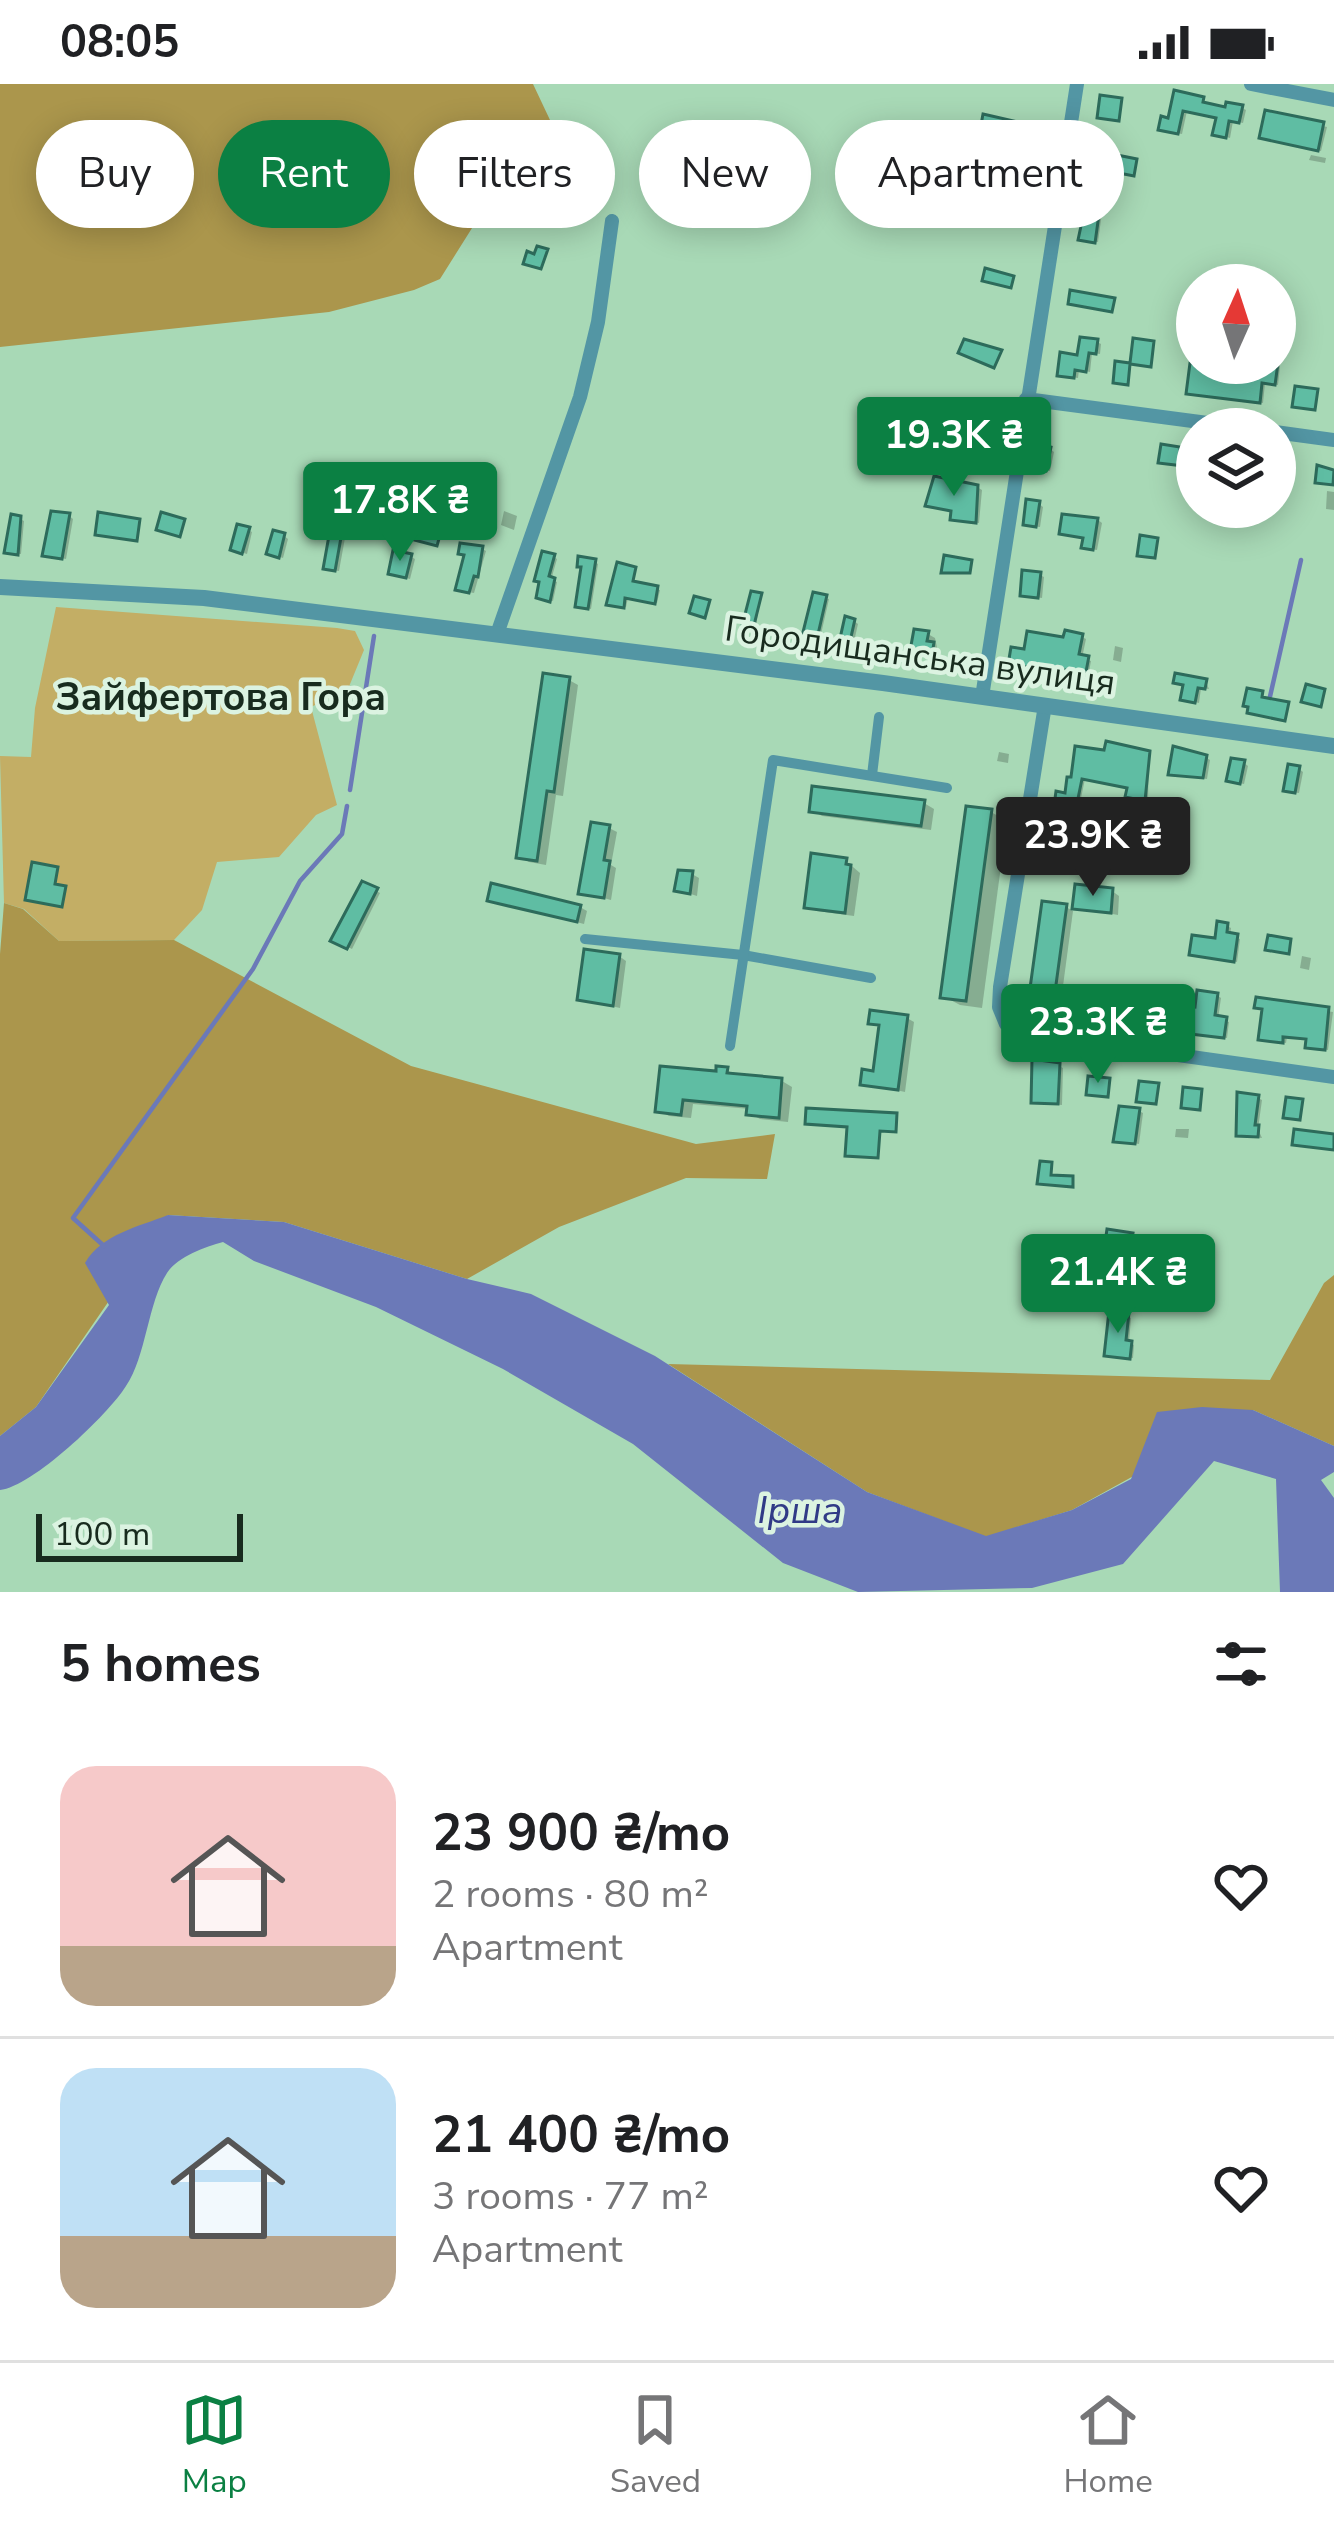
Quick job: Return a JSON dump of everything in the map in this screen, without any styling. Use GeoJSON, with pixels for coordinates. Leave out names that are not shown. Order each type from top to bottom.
{"type":"FeatureCollection","features":[{"type":"Feature","properties":{"kind":"street"},"geometry":{"type":"LineString","coordinates":[[982,697],[1077,84]]}},
{"type":"Feature","properties":{"kind":"street"},"geometry":{"type":"LineString","coordinates":[[1251,84],[1334,100]]}},
{"type":"Feature","properties":{"kind":"street"},"geometry":{"type":"LineString","coordinates":[[497,634],[580,397],[598,322],[610,228]]}},
{"type":"Feature","properties":{"kind":"street"},"geometry":{"type":"LineString","coordinates":[[1026,399],[1176,419]]}},
{"type":"Feature","properties":{"kind":"street"},"geometry":{"type":"LineString","coordinates":[[1296,435],[1334,440]]}},
{"type":"Feature","properties":{"kind":"street","name":"Городищанська вулиця"},"geometry":{"type":"LineString","coordinates":[[0,587],[166,594],[1334,746]]}},
{"type":"Feature","properties":{"kind":"street"},"geometry":{"type":"LineString","coordinates":[[1045,705],[999,1001],[1002,1018],[1021,1031],[1334,1076]]}},
{"type":"Feature","properties":{"kind":"street"},"geometry":{"type":"LineString","coordinates":[[872,775],[879,717]]}},
{"type":"Feature","properties":{"kind":"street"},"geometry":{"type":"LineString","coordinates":[[730,1046],[773,760],[947,788]]}},
{"type":"Feature","properties":{"kind":"street"},"geometry":{"type":"LineString","coordinates":[[585,939],[743,955],[871,978]]}},
{"type":"Feature","properties":{"kind":"shaded area"},"geometry":{"type":"Polygon","coordinates":[[[0,84],[533,84],[550,120],[414,120],[414,228],[472,228],[440,279],[414,290],[329,312],[0,347],[0,84]]]}},
{"type":"Feature","properties":{"kind":"shaded area"},"geometry":{"type":"Polygon","coordinates":[[[56,607],[337,628],[355,631],[364,650],[348,689],[311,707],[337,805],[316,815],[279,857],[217,862],[202,910],[174,940],[59,941],[24,909],[4,903],[0,756],[31,757],[35,708],[56,607]]]}},
{"type":"Feature","properties":{"kind":"shaded area"},"geometry":{"type":"Polygon","coordinates":[[[4,903],[23,909],[59,941],[174,940],[411,1066],[696,1144],[775,1134],[767,1179],[686,1178],[559,1227],[467,1279],[284,1222],[168,1215],[36,1407],[0,1436],[0,954],[4,903]]]}},
{"type":"Feature","properties":{"kind":"shaded area"},"geometry":{"type":"Polygon","coordinates":[[[1334,1275],[1334,1446],[1253,1410],[1072,1510],[986,1537],[867,1492],[668,1364],[1270,1380],[1324,1283],[1334,1275]]]}},
{"type":"Feature","properties":{"kind":"water","name":"Ірша"},"geometry":{"type":"Polygon","coordinates":[[[168,1215],[284,1222],[531,1294],[655,1356],[867,1492],[986,1536],[1072,1510],[1131,1479],[1157,1412],[1202,1407],[1253,1410],[1334,1446],[1334,1472],[1321,1480],[1334,1498],[1334,1592],[1280,1592],[1276,1479],[1214,1461],[1123,1564],[1032,1588],[858,1592],[783,1563],[633,1444],[503,1369],[376,1307],[254,1261],[223,1242],[184,1257],[167,1273],[133,1374],[117,1399],[31,1477],[0,1490],[0,1436],[36,1407],[109,1305],[85,1263],[111,1238],[168,1215]]]}},
{"type":"Feature","properties":{"kind":"building"},"geometry":{"type":"Polygon","coordinates":[[[1174,90],[1225,107],[1226,102],[1243,105],[1239,123],[1229,121],[1226,138],[1212,135],[1216,118],[1183,111],[1178,134],[1158,130],[1161,116],[1168,118],[1174,90]]]}},
{"type":"Feature","properties":{"kind":"building"},"geometry":{"type":"Polygon","coordinates":[[[1100,95],[1122,98],[1119,120],[1097,118],[1100,95]]]}},
{"type":"Feature","properties":{"kind":"building"},"geometry":{"type":"Polygon","coordinates":[[[1265,110],[1324,122],[1318,151],[1259,138],[1265,110]]]}},
{"type":"Feature","properties":{"kind":"building"},"geometry":{"type":"Polygon","coordinates":[[[1124,156],[1137,159],[1134,176],[1124,174],[1124,156]]]}},
{"type":"Feature","properties":{"kind":"building"},"geometry":{"type":"Polygon","coordinates":[[[1081,228],[1097,228],[1095,243],[1078,240],[1081,228]]]}},
{"type":"Feature","properties":{"kind":"building"},"geometry":{"type":"Polygon","coordinates":[[[537,246],[548,249],[541,269],[523,264],[527,251],[534,254],[537,246]]]}},
{"type":"Feature","properties":{"kind":"building"},"geometry":{"type":"Polygon","coordinates":[[[985,268],[1014,276],[1011,288],[982,281],[985,268]]]}},
{"type":"Feature","properties":{"kind":"building"},"geometry":{"type":"Polygon","coordinates":[[[1070,290],[1115,298],[1112,312],[1068,304],[1070,290]]]}},
{"type":"Feature","properties":{"kind":"building"},"geometry":{"type":"Polygon","coordinates":[[[1080,337],[1098,339],[1096,354],[1089,353],[1086,372],[1075,370],[1074,378],[1057,376],[1060,352],[1077,355],[1080,337]]]}},
{"type":"Feature","properties":{"kind":"building"},"geometry":{"type":"Polygon","coordinates":[[[1133,338],[1154,341],[1151,367],[1130,364],[1128,385],[1113,383],[1115,361],[1130,363],[1133,338]]]}},
{"type":"Feature","properties":{"kind":"building"},"geometry":{"type":"Polygon","coordinates":[[[964,339],[1002,350],[994,368],[958,353],[964,339]]]}},
{"type":"Feature","properties":{"kind":"building"},"geometry":{"type":"Polygon","coordinates":[[[1187,384],[1262,384],[1260,403],[1186,394],[1187,384]]]}},
{"type":"Feature","properties":{"kind":"building"},"geometry":{"type":"Polygon","coordinates":[[[1295,386],[1318,389],[1315,410],[1292,407],[1295,386]]]}},
{"type":"Feature","properties":{"kind":"building"},"geometry":{"type":"Polygon","coordinates":[[[1039,444],[1051,447],[1046,471],[1034,468],[1039,444]]]}},
{"type":"Feature","properties":{"kind":"building"},"geometry":{"type":"Polygon","coordinates":[[[1161,444],[1176,446],[1176,465],[1158,463],[1161,444]]]}},
{"type":"Feature","properties":{"kind":"building"},"geometry":{"type":"Polygon","coordinates":[[[1317,465],[1334,470],[1333,485],[1315,483],[1317,465]]]}},
{"type":"Feature","properties":{"kind":"building"},"geometry":{"type":"Polygon","coordinates":[[[934,476],[978,485],[976,523],[950,520],[951,511],[925,506],[934,476]]]}},
{"type":"Feature","properties":{"kind":"building"},"geometry":{"type":"Polygon","coordinates":[[[1026,499],[1040,501],[1036,527],[1023,525],[1026,499]]]}},
{"type":"Feature","properties":{"kind":"building"},"geometry":{"type":"Polygon","coordinates":[[[51,511],[70,513],[62,559],[42,556],[51,511]]]}},
{"type":"Feature","properties":{"kind":"building"},"geometry":{"type":"Polygon","coordinates":[[[98,512],[140,519],[137,541],[95,535],[98,512]]]}},
{"type":"Feature","properties":{"kind":"building"},"geometry":{"type":"Polygon","coordinates":[[[161,512],[185,519],[180,537],[156,530],[161,512]]]}},
{"type":"Feature","properties":{"kind":"building"},"geometry":{"type":"Polygon","coordinates":[[[11,514],[21,516],[18,555],[4,553],[11,514]]]}},
{"type":"Feature","properties":{"kind":"building"},"geometry":{"type":"Polygon","coordinates":[[[1062,514],[1098,518],[1093,550],[1081,548],[1083,538],[1059,534],[1062,514]]]}},
{"type":"Feature","properties":{"kind":"building"},"geometry":{"type":"Polygon","coordinates":[[[237,524],[250,527],[242,554],[230,550],[237,524]]]}},
{"type":"Feature","properties":{"kind":"building"},"geometry":{"type":"Polygon","coordinates":[[[417,528],[440,535],[437,546],[414,540],[417,528]]]}},
{"type":"Feature","properties":{"kind":"building"},"geometry":{"type":"Polygon","coordinates":[[[273,530],[285,533],[279,558],[266,554],[273,530]]]}},
{"type":"Feature","properties":{"kind":"building"},"geometry":{"type":"Polygon","coordinates":[[[330,530],[342,532],[335,571],[323,569],[330,530]]]}},
{"type":"Feature","properties":{"kind":"building"},"geometry":{"type":"Polygon","coordinates":[[[1140,535],[1158,538],[1155,558],[1137,556],[1140,535]]]}},
{"type":"Feature","properties":{"kind":"building"},"geometry":{"type":"Polygon","coordinates":[[[460,543],[483,546],[478,577],[474,576],[469,593],[455,590],[464,555],[458,554],[460,543]]]}},
{"type":"Feature","properties":{"kind":"building"},"geometry":{"type":"Polygon","coordinates":[[[393,550],[412,554],[406,578],[388,574],[393,550]]]}},
{"type":"Feature","properties":{"kind":"building"},"geometry":{"type":"Polygon","coordinates":[[[542,551],[555,554],[549,576],[555,578],[550,602],[536,598],[539,582],[534,581],[542,551]]]}},
{"type":"Feature","properties":{"kind":"building"},"geometry":{"type":"Polygon","coordinates":[[[944,555],[972,560],[970,573],[941,573],[944,555]]]}},
{"type":"Feature","properties":{"kind":"building"},"geometry":{"type":"Polygon","coordinates":[[[578,556],[596,559],[588,609],[575,607],[581,567],[577,567],[578,556]]]}},
{"type":"Feature","properties":{"kind":"building"},"geometry":{"type":"Polygon","coordinates":[[[617,562],[636,567],[633,581],[658,586],[655,604],[625,598],[624,608],[606,605],[617,562]]]}},
{"type":"Feature","properties":{"kind":"building"},"geometry":{"type":"Polygon","coordinates":[[[1022,570],[1041,572],[1038,598],[1020,596],[1022,570]]]}},
{"type":"Feature","properties":{"kind":"building"},"geometry":{"type":"Polygon","coordinates":[[[751,591],[762,593],[753,629],[742,626],[751,591]]]}},
{"type":"Feature","properties":{"kind":"building"},"geometry":{"type":"Polygon","coordinates":[[[813,592],[827,595],[816,643],[801,640],[813,592]]]}},
{"type":"Feature","properties":{"kind":"building"},"geometry":{"type":"Polygon","coordinates":[[[694,596],[710,600],[705,618],[689,613],[694,596]]]}},
{"type":"Feature","properties":{"kind":"building"},"geometry":{"type":"Polygon","coordinates":[[[845,616],[855,619],[849,646],[839,643],[845,616]]]}},
{"type":"Feature","properties":{"kind":"building"},"geometry":{"type":"Polygon","coordinates":[[[914,629],[929,631],[932,655],[910,651],[914,629]]]}},
{"type":"Feature","properties":{"kind":"building"},"geometry":{"type":"Polygon","coordinates":[[[1065,630],[1083,634],[1079,654],[1089,656],[1085,677],[1066,674],[1067,670],[1008,665],[1011,647],[1024,649],[1027,631],[1063,637],[1065,630]]]}},
{"type":"Feature","properties":{"kind":"building"},"geometry":{"type":"Polygon","coordinates":[[[543,673],[570,677],[554,792],[547,791],[537,861],[516,858],[543,673]]]}},
{"type":"Feature","properties":{"kind":"building"},"geometry":{"type":"Polygon","coordinates":[[[1175,673],[1207,679],[1205,689],[1198,688],[1195,703],[1180,700],[1183,685],[1173,683],[1175,673]]]}},
{"type":"Feature","properties":{"kind":"building"},"geometry":{"type":"Polygon","coordinates":[[[1306,684],[1325,689],[1321,707],[1301,702],[1306,684]]]}},
{"type":"Feature","properties":{"kind":"building"},"geometry":{"type":"Polygon","coordinates":[[[1247,688],[1263,691],[1262,697],[1289,702],[1285,721],[1247,713],[1248,707],[1243,706],[1247,688]]]}},
{"type":"Feature","properties":{"kind":"building"},"geometry":{"type":"Polygon","coordinates":[[[1106,741],[1150,751],[1145,801],[1125,797],[1127,788],[1082,779],[1074,818],[1053,814],[1056,791],[1065,793],[1067,777],[1071,777],[1075,746],[1104,750],[1106,741]]]}},
{"type":"Feature","properties":{"kind":"building"},"geometry":{"type":"Polygon","coordinates":[[[1173,746],[1207,755],[1203,778],[1168,775],[1173,746]]]}},
{"type":"Feature","properties":{"kind":"building"},"geometry":{"type":"Polygon","coordinates":[[[1231,758],[1245,760],[1240,784],[1226,781],[1231,758]]]}},
{"type":"Feature","properties":{"kind":"building"},"geometry":{"type":"Polygon","coordinates":[[[1288,764],[1300,766],[1295,793],[1283,791],[1288,764]]]}},
{"type":"Feature","properties":{"kind":"building"},"geometry":{"type":"Polygon","coordinates":[[[812,786],[925,800],[921,826],[809,812],[812,786]]]}},
{"type":"Feature","properties":{"kind":"building"},"geometry":{"type":"Polygon","coordinates":[[[966,806],[992,809],[966,1001],[940,998],[966,806]]]}},
{"type":"Feature","properties":{"kind":"building"},"geometry":{"type":"Polygon","coordinates":[[[591,822],[610,825],[604,898],[578,894],[591,822]]]}},
{"type":"Feature","properties":{"kind":"building"},"geometry":{"type":"Polygon","coordinates":[[[811,853],[847,858],[846,864],[851,865],[845,913],[804,908],[811,853]]]}},
{"type":"Feature","properties":{"kind":"building"},"geometry":{"type":"Polygon","coordinates":[[[32,862],[58,867],[55,884],[66,886],[62,907],[25,900],[32,862]]]}},
{"type":"Feature","properties":{"kind":"building"},"geometry":{"type":"Polygon","coordinates":[[[678,870],[693,871],[690,894],[674,891],[678,870]]]}},
{"type":"Feature","properties":{"kind":"building"},"geometry":{"type":"Polygon","coordinates":[[[362,881],[378,888],[347,949],[330,941],[362,881]]]}},
{"type":"Feature","properties":{"kind":"building"},"geometry":{"type":"Polygon","coordinates":[[[491,883],[581,905],[577,922],[487,901],[491,883]]]}},
{"type":"Feature","properties":{"kind":"building"},"geometry":{"type":"Polygon","coordinates":[[[1075,884],[1113,888],[1111,913],[1072,909],[1075,884]]]}},
{"type":"Feature","properties":{"kind":"building"},"geometry":{"type":"Polygon","coordinates":[[[1042,901],[1067,904],[1052,1014],[1027,1010],[1042,901]]]}},
{"type":"Feature","properties":{"kind":"building"},"geometry":{"type":"Polygon","coordinates":[[[1217,921],[1228,923],[1227,932],[1238,934],[1234,962],[1189,955],[1192,935],[1215,938],[1217,921]]]}},
{"type":"Feature","properties":{"kind":"building"},"geometry":{"type":"Polygon","coordinates":[[[1268,935],[1291,939],[1289,954],[1265,950],[1268,935]]]}},
{"type":"Feature","properties":{"kind":"building"},"geometry":{"type":"Polygon","coordinates":[[[584,949],[620,954],[613,1006],[577,1000],[584,949]]]}},
{"type":"Feature","properties":{"kind":"building"},"geometry":{"type":"Polygon","coordinates":[[[1197,990],[1218,993],[1215,1015],[1227,1017],[1224,1038],[1165,1031],[1169,1004],[1195,1007],[1197,990]]]}},
{"type":"Feature","properties":{"kind":"building"},"geometry":{"type":"Polygon","coordinates":[[[1256,997],[1329,1007],[1325,1050],[1305,1048],[1306,1039],[1258,1040],[1262,1009],[1254,1008],[1256,997]]]}},
{"type":"Feature","properties":{"kind":"building"},"geometry":{"type":"Polygon","coordinates":[[[1117,999],[1138,1001],[1136,1028],[1114,1026],[1117,999]]]}},
{"type":"Feature","properties":{"kind":"building"},"geometry":{"type":"Polygon","coordinates":[[[870,1010],[908,1015],[898,1090],[860,1085],[862,1069],[873,1071],[879,1025],[868,1024],[870,1010]]]}},
{"type":"Feature","properties":{"kind":"building"},"geometry":{"type":"Polygon","coordinates":[[[1032,1059],[1060,1063],[1058,1104],[1031,1103],[1032,1059]]]}},
{"type":"Feature","properties":{"kind":"building"},"geometry":{"type":"Polygon","coordinates":[[[660,1066],[716,1071],[716,1066],[728,1067],[727,1073],[782,1078],[779,1118],[746,1115],[747,1106],[683,1100],[681,1115],[655,1112],[660,1066]]]}},
{"type":"Feature","properties":{"kind":"building"},"geometry":{"type":"Polygon","coordinates":[[[1088,1076],[1110,1078],[1108,1097],[1086,1095],[1088,1076]]]}},
{"type":"Feature","properties":{"kind":"building"},"geometry":{"type":"Polygon","coordinates":[[[1139,1081],[1159,1083],[1156,1104],[1136,1102],[1139,1081]]]}},
{"type":"Feature","properties":{"kind":"building"},"geometry":{"type":"Polygon","coordinates":[[[1183,1087],[1202,1089],[1200,1110],[1181,1108],[1183,1087]]]}},
{"type":"Feature","properties":{"kind":"building"},"geometry":{"type":"Polygon","coordinates":[[[1237,1092],[1259,1095],[1258,1137],[1236,1136],[1237,1092]]]}},
{"type":"Feature","properties":{"kind":"building"},"geometry":{"type":"Polygon","coordinates":[[[1286,1097],[1303,1099],[1300,1120],[1283,1118],[1286,1097]]]}},
{"type":"Feature","properties":{"kind":"building"},"geometry":{"type":"Polygon","coordinates":[[[1119,1106],[1140,1108],[1135,1144],[1113,1142],[1119,1106]]]}},
{"type":"Feature","properties":{"kind":"building"},"geometry":{"type":"Polygon","coordinates":[[[806,1108],[897,1113],[896,1132],[880,1131],[878,1158],[845,1156],[847,1127],[805,1124],[806,1108]]]}},
{"type":"Feature","properties":{"kind":"building"},"geometry":{"type":"Polygon","coordinates":[[[1294,1129],[1334,1134],[1334,1150],[1292,1145],[1294,1129]]]}},
{"type":"Feature","properties":{"kind":"building"},"geometry":{"type":"Polygon","coordinates":[[[1040,1161],[1052,1162],[1051,1175],[1073,1176],[1073,1187],[1037,1184],[1040,1161]]]}},
{"type":"Feature","properties":{"kind":"building"},"geometry":{"type":"Polygon","coordinates":[[[1107,1229],[1133,1233],[1129,1254],[1104,1250],[1107,1229]]]}},
{"type":"Feature","properties":{"kind":"building"},"geometry":{"type":"Polygon","coordinates":[[[1109,1311],[1129,1313],[1130,1359],[1104,1356],[1109,1311]]]}},
{"type":"Feature","properties":{"kind":"waterway"},"geometry":{"type":"LineString","coordinates":[[1269,701],[1301,560]]}},
{"type":"Feature","properties":{"kind":"waterway"},"geometry":{"type":"LineString","coordinates":[[350,790],[374,636]]}},
{"type":"Feature","properties":{"kind":"waterway"},"geometry":{"type":"LineString","coordinates":[[104,1246],[73,1218],[253,969],[300,881],[342,834],[347,806]]}},
{"type":"Feature","properties":{"kind":"district","name":"Зайфертова Гора"},"geometry":{"type":"Point","coordinates":[221,697]}}]}
